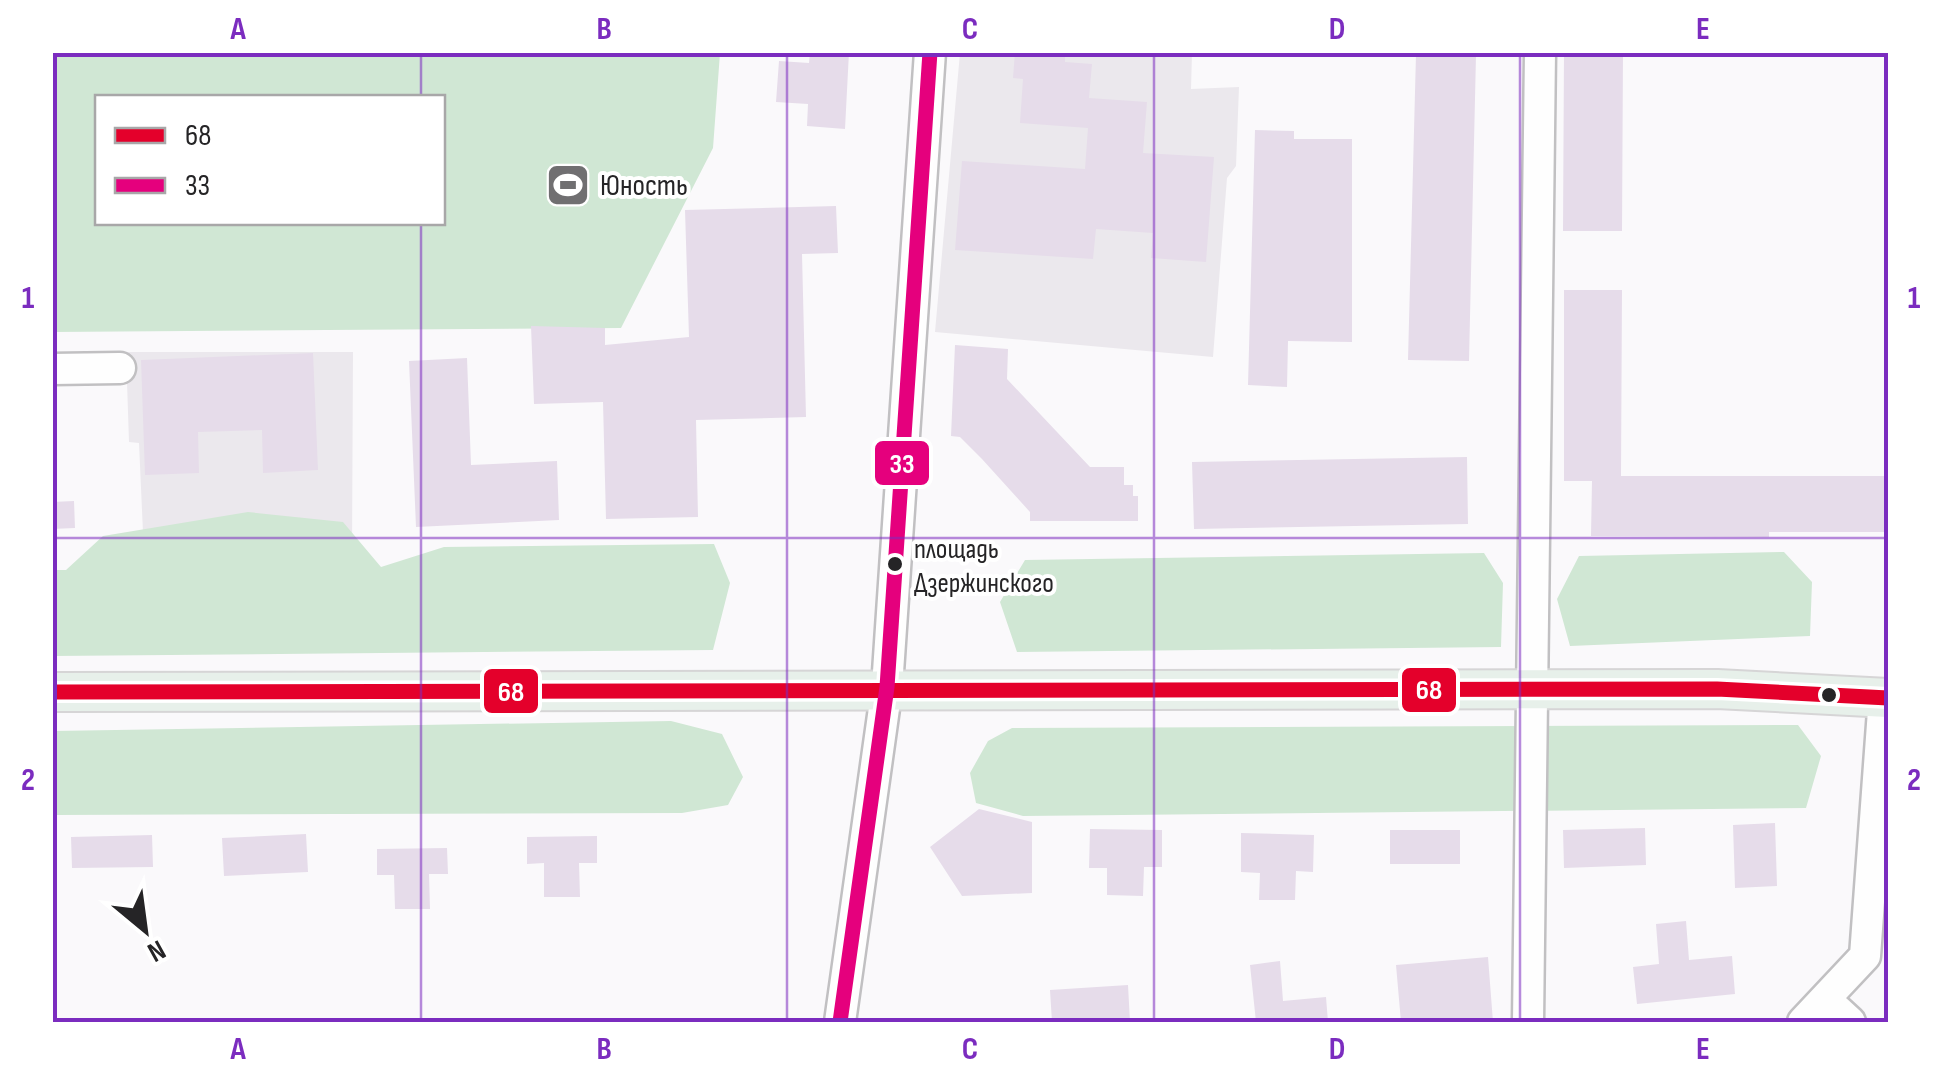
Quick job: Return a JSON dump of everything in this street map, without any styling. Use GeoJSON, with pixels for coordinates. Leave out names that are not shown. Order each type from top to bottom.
{"type":"FeatureCollection","features":[{"type":"Feature","properties":{"kind":"main road"},"geometry":{"type":"LineString","coordinates":[[52,692],[887,687],[1751,690],[1886,698]]}},
{"type":"Feature","properties":{"kind":"street"},"geometry":{"type":"LineString","coordinates":[[840,1022],[887,687],[930,52]]}},
{"type":"Feature","properties":{"kind":"street"},"geometry":{"type":"LineString","coordinates":[[1528,1022],[1540,52]]}},
{"type":"Feature","properties":{"kind":"street"},"geometry":{"type":"LineString","coordinates":[[52,370],[120,368]]}},
{"type":"Feature","properties":{"kind":"street"},"geometry":{"type":"LineString","coordinates":[[1802,1022],[1865,956],[1884,788],[1886,698]]}},
{"type":"Feature","properties":{"kind":"street"},"geometry":{"type":"LineString","coordinates":[[1825,999],[1850,1022]]}},
{"type":"Feature","properties":{"kind":"shaded area"},"geometry":{"type":"Polygon","coordinates":[[[960,53],[1192,53],[1191,89],[1239,87],[1236,166],[1227,178],[1213,357],[935,332],[960,53]]]}},
{"type":"Feature","properties":{"kind":"shaded area"},"geometry":{"type":"Polygon","coordinates":[[[126,352],[353,352],[352,553],[144,555],[139,443],[129,442],[126,352]]]}},
{"type":"Feature","properties":{"kind":"green space","name":"Юность"},"geometry":{"type":"Polygon","coordinates":[[[52,53],[720,53],[713,148],[621,328],[53,332],[52,53]]]}},
{"type":"Feature","properties":{"kind":"green space"},"geometry":{"type":"Polygon","coordinates":[[[248,512],[343,522],[381,567],[444,547],[714,544],[730,583],[713,650],[53,656],[53,570],[66,570],[103,536],[248,512]]]}},
{"type":"Feature","properties":{"kind":"green space"},"geometry":{"type":"Polygon","coordinates":[[[1784,552],[1812,582],[1810,636],[1570,646],[1557,599],[1579,556],[1784,552]]]}},
{"type":"Feature","properties":{"kind":"green space"},"geometry":{"type":"Polygon","coordinates":[[[1484,553],[1503,583],[1501,647],[1017,652],[1000,602],[1025,560],[1484,553]]]}},
{"type":"Feature","properties":{"kind":"green space"},"geometry":{"type":"Polygon","coordinates":[[[671,721],[722,734],[743,777],[728,805],[682,813],[53,815],[53,731],[671,721]]]}},
{"type":"Feature","properties":{"kind":"green space"},"geometry":{"type":"Polygon","coordinates":[[[1798,725],[1821,756],[1806,808],[1023,816],[976,803],[970,773],[988,741],[1012,728],[1798,725]]]}},
{"type":"Feature","properties":{"kind":"building"},"geometry":{"type":"Polygon","coordinates":[[[810,52],[849,52],[845,129],[807,126],[808,104],[776,102],[779,61],[809,63],[810,52]]]}},
{"type":"Feature","properties":{"kind":"building"},"geometry":{"type":"Polygon","coordinates":[[[1015,52],[1065,52],[1065,62],[1092,64],[1089,98],[1147,102],[1143,153],[1214,157],[1206,262],[1151,258],[1153,233],[1096,229],[1093,259],[955,250],[962,161],[1085,169],[1088,128],[1020,123],[1023,79],[1013,78],[1015,52]]]}},
{"type":"Feature","properties":{"kind":"building"},"geometry":{"type":"Polygon","coordinates":[[[1564,52],[1623,52],[1622,231],[1563,231],[1564,52]]]}},
{"type":"Feature","properties":{"kind":"building"},"geometry":{"type":"Polygon","coordinates":[[[1416,54],[1476,55],[1469,361],[1408,360],[1416,54]]]}},
{"type":"Feature","properties":{"kind":"building"},"geometry":{"type":"Polygon","coordinates":[[[1255,130],[1294,131],[1294,139],[1352,139],[1352,342],[1288,341],[1287,387],[1248,385],[1255,130]]]}},
{"type":"Feature","properties":{"kind":"building"},"geometry":{"type":"Polygon","coordinates":[[[836,206],[838,253],[802,254],[806,417],[696,420],[698,517],[606,519],[603,402],[534,404],[531,326],[605,328],[605,345],[689,337],[685,210],[836,206]]]}},
{"type":"Feature","properties":{"kind":"building"},"geometry":{"type":"Polygon","coordinates":[[[1564,290],[1622,290],[1621,476],[1888,476],[1888,532],[1769,532],[1769,537],[1591,536],[1592,481],[1564,481],[1564,290]]]}},
{"type":"Feature","properties":{"kind":"building"},"geometry":{"type":"Polygon","coordinates":[[[955,345],[1008,349],[1007,379],[1090,467],[1124,467],[1124,485],[1133,485],[1133,496],[1138,496],[1138,521],[1030,521],[1030,512],[982,459],[960,437],[951,436],[955,345]]]}},
{"type":"Feature","properties":{"kind":"building"},"geometry":{"type":"Polygon","coordinates":[[[313,353],[318,470],[263,473],[262,430],[198,432],[199,473],[145,475],[141,360],[313,353]]]}},
{"type":"Feature","properties":{"kind":"building"},"geometry":{"type":"Polygon","coordinates":[[[467,358],[471,465],[557,461],[559,520],[416,527],[409,361],[467,358]]]}},
{"type":"Feature","properties":{"kind":"building"},"geometry":{"type":"Polygon","coordinates":[[[1467,457],[1468,524],[1194,529],[1192,462],[1467,457]]]}},
{"type":"Feature","properties":{"kind":"building"},"geometry":{"type":"Polygon","coordinates":[[[74,501],[75,528],[52,529],[52,502],[74,501]]]}},
{"type":"Feature","properties":{"kind":"building"},"geometry":{"type":"Polygon","coordinates":[[[979,809],[1032,822],[1032,893],[962,896],[930,847],[979,809]]]}},
{"type":"Feature","properties":{"kind":"building"},"geometry":{"type":"Polygon","coordinates":[[[1775,823],[1777,886],[1735,888],[1733,825],[1775,823]]]}},
{"type":"Feature","properties":{"kind":"building"},"geometry":{"type":"Polygon","coordinates":[[[1645,828],[1646,865],[1564,868],[1563,830],[1645,828]]]}},
{"type":"Feature","properties":{"kind":"building"},"geometry":{"type":"Polygon","coordinates":[[[1090,829],[1162,830],[1162,867],[1144,867],[1143,896],[1107,895],[1107,868],[1089,868],[1090,829]]]}},
{"type":"Feature","properties":{"kind":"building"},"geometry":{"type":"Polygon","coordinates":[[[1390,830],[1460,830],[1460,864],[1390,864],[1390,830]]]}},
{"type":"Feature","properties":{"kind":"building"},"geometry":{"type":"Polygon","coordinates":[[[1241,833],[1314,835],[1313,872],[1296,871],[1295,900],[1259,900],[1260,873],[1241,872],[1241,833]]]}},
{"type":"Feature","properties":{"kind":"building"},"geometry":{"type":"Polygon","coordinates":[[[306,834],[308,872],[224,876],[222,838],[306,834]]]}},
{"type":"Feature","properties":{"kind":"building"},"geometry":{"type":"Polygon","coordinates":[[[152,835],[153,867],[72,868],[71,837],[152,835]]]}},
{"type":"Feature","properties":{"kind":"building"},"geometry":{"type":"Polygon","coordinates":[[[597,836],[597,863],[579,863],[580,897],[544,897],[544,863],[527,864],[527,837],[597,836]]]}},
{"type":"Feature","properties":{"kind":"building"},"geometry":{"type":"Polygon","coordinates":[[[447,848],[448,874],[429,874],[430,909],[395,909],[394,875],[377,875],[377,849],[447,848]]]}},
{"type":"Feature","properties":{"kind":"building"},"geometry":{"type":"Polygon","coordinates":[[[1686,921],[1689,960],[1732,956],[1735,994],[1637,1004],[1633,967],[1659,964],[1656,924],[1686,921]]]}},
{"type":"Feature","properties":{"kind":"building"},"geometry":{"type":"Polygon","coordinates":[[[1488,957],[1493,1022],[1401,1022],[1396,965],[1488,957]]]}},
{"type":"Feature","properties":{"kind":"building"},"geometry":{"type":"Polygon","coordinates":[[[1280,961],[1283,1001],[1326,997],[1328,1022],[1256,1022],[1250,965],[1280,961]]]}},
{"type":"Feature","properties":{"kind":"building"},"geometry":{"type":"Polygon","coordinates":[[[1128,985],[1130,1022],[1052,1022],[1050,990],[1128,985]]]}},
{"type":"Feature","properties":{"kind":"transit line","name":"33"},"geometry":{"type":"LineString","coordinates":[[840,1022],[887,687],[930,52]]}},
{"type":"Feature","properties":{"kind":"transit line","name":"68"},"geometry":{"type":"LineString","coordinates":[[52,692],[1717,689],[1888,698]]}},
{"type":"Feature","properties":{"kind":"place","name":"Юность"},"geometry":{"type":"Point","coordinates":[568,185]}},
{"type":"Feature","properties":{"kind":"place","name":"площадь Дзержинского"},"geometry":{"type":"Point","coordinates":[895,564]}}]}
